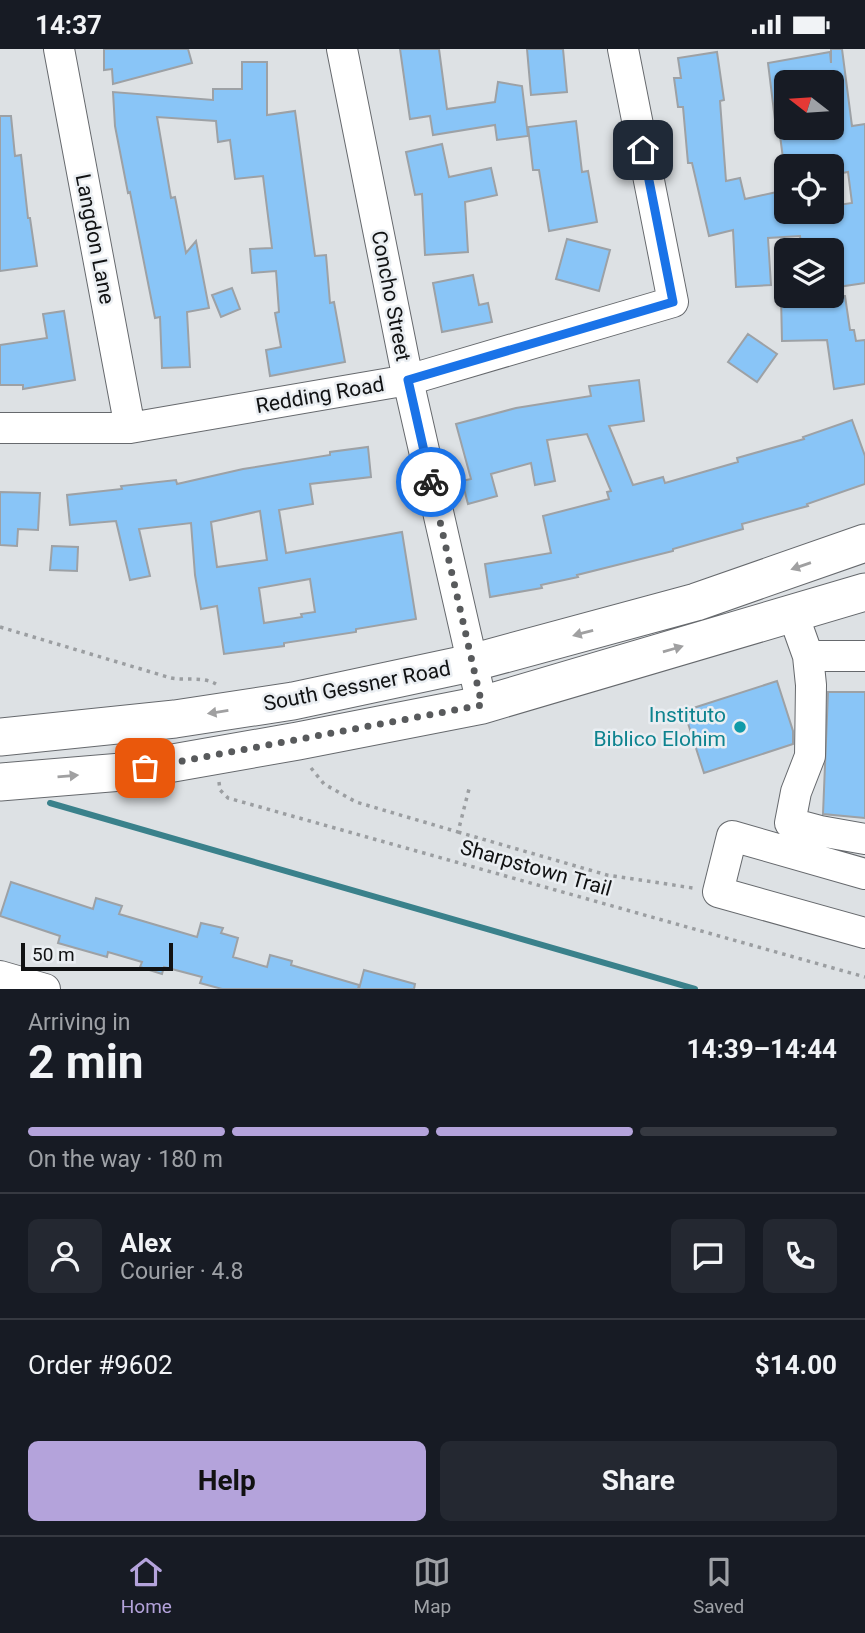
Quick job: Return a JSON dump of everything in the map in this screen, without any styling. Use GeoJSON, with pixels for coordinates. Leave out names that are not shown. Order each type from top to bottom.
{"type":"FeatureCollection","features":[{"type":"Feature","properties":{"kind":"main road","name":"South Gessner Road"},"geometry":{"type":"LineString","coordinates":[[0,737],[175,719],[293,701],[471,663],[696,602],[865,543]]}},
{"type":"Feature","properties":{"kind":"main road","name":"South Gessner Road"},"geometry":{"type":"LineString","coordinates":[[0,782],[122,772],[482,705],[865,592]]}},
{"type":"Feature","properties":{"kind":"street","name":"Langdon Lane"},"geometry":{"type":"LineString","coordinates":[[59,49],[130,428]]}},
{"type":"Feature","properties":{"kind":"street","name":"Concho Street"},"geometry":{"type":"LineString","coordinates":[[342,49],[408,380],[482,705]]}},
{"type":"Feature","properties":{"kind":"street","name":"Redding Road"},"geometry":{"type":"LineString","coordinates":[[0,428],[130,428],[408,380],[673,302],[622,49]]}},
{"type":"Feature","properties":{"kind":"street"},"geometry":{"type":"LineString","coordinates":[[793,614],[808,656],[811,685],[810,756],[796,792],[790,823],[865,839]]}},
{"type":"Feature","properties":{"kind":"street"},"geometry":{"type":"LineString","coordinates":[[808,656],[865,656]]}},
{"type":"Feature","properties":{"kind":"street"},"geometry":{"type":"LineString","coordinates":[[865,874],[732,836],[718,892],[865,933]]}},
{"type":"Feature","properties":{"kind":"street"},"geometry":{"type":"LineString","coordinates":[[0,976],[45,989]]}},
{"type":"Feature","properties":{"kind":"path"},"geometry":{"type":"LineString","coordinates":[[0,627],[171,678],[187,681],[201,678],[214,682],[221,690]]}},
{"type":"Feature","properties":{"kind":"path"},"geometry":{"type":"LineString","coordinates":[[298,741],[307,762],[324,783],[356,802],[607,875],[718,892]]}},
{"type":"Feature","properties":{"kind":"path","name":"Sharpstown Trail"},"geometry":{"type":"LineString","coordinates":[[218,778],[220,790],[228,798],[865,977]]}},
{"type":"Feature","properties":{"kind":"path"},"geometry":{"type":"LineString","coordinates":[[458,832],[469,789]]}},
{"type":"Feature","properties":{"kind":"building"},"geometry":{"type":"Polygon","coordinates":[[[104,49],[188,49],[192,63],[113,84],[112,69],[104,70],[104,49]]]}},
{"type":"Feature","properties":{"kind":"building"},"geometry":{"type":"Polygon","coordinates":[[[400,49],[439,49],[447,109],[495,102],[498,82],[522,86],[528,136],[497,140],[495,125],[433,135],[430,116],[410,119],[400,49]]]}},
{"type":"Feature","properties":{"kind":"building"},"geometry":{"type":"Polygon","coordinates":[[[527,49],[563,49],[567,92],[531,95],[527,49]]]}},
{"type":"Feature","properties":{"kind":"building"},"geometry":{"type":"Polygon","coordinates":[[[831,49],[842,49],[852,126],[865,124],[865,283],[844,286],[844,238],[800,236],[768,238],[771,285],[736,287],[733,230],[709,236],[692,163],[688,163],[683,107],[678,107],[674,78],[681,78],[678,58],[717,52],[724,100],[720,101],[726,181],[740,178],[745,199],[774,193],[774,224],[844,224],[844,204],[852,203],[848,172],[844,173],[844,154],[782,154],[781,140],[844,140],[844,70],[774,70],[774,112],[768,63],[830,52],[831,63],[831,49]]]}},
{"type":"Feature","properties":{"kind":"building"},"geometry":{"type":"Polygon","coordinates":[[[242,62],[267,62],[267,115],[295,111],[315,256],[326,255],[330,303],[334,302],[345,362],[270,376],[266,350],[281,347],[275,313],[279,312],[276,271],[252,273],[250,249],[272,248],[263,176],[235,179],[230,140],[218,142],[216,121],[157,117],[171,198],[175,197],[186,253],[196,241],[209,308],[187,312],[190,367],[162,368],[160,317],[155,318],[130,192],[128,193],[115,126],[113,92],[213,100],[213,89],[242,89],[242,62]]]}},
{"type":"Feature","properties":{"kind":"building"},"geometry":{"type":"Polygon","coordinates":[[[0,116],[11,116],[15,156],[21,155],[37,266],[0,271],[0,116]]]}},
{"type":"Feature","properties":{"kind":"building"},"geometry":{"type":"Polygon","coordinates":[[[576,121],[582,172],[588,171],[597,222],[549,231],[539,170],[533,170],[528,127],[576,121]]]}},
{"type":"Feature","properties":{"kind":"building"},"geometry":{"type":"Polygon","coordinates":[[[442,144],[449,177],[491,168],[497,195],[465,202],[468,252],[425,255],[422,194],[415,195],[406,152],[442,144]]]}},
{"type":"Feature","properties":{"kind":"building"},"geometry":{"type":"Polygon","coordinates":[[[567,239],[610,250],[599,291],[556,279],[567,239]]]}},
{"type":"Feature","properties":{"kind":"building"},"geometry":{"type":"Polygon","coordinates":[[[473,275],[479,305],[488,303],[492,322],[442,332],[433,283],[473,275]]]}},
{"type":"Feature","properties":{"kind":"building"},"geometry":{"type":"Polygon","coordinates":[[[232,288],[240,309],[221,317],[212,295],[232,288]]]}},
{"type":"Feature","properties":{"kind":"building"},"geometry":{"type":"Polygon","coordinates":[[[845,296],[850,330],[854,330],[856,341],[865,340],[865,384],[834,389],[827,340],[782,341],[781,308],[844,308],[845,296]]]}},
{"type":"Feature","properties":{"kind":"building"},"geometry":{"type":"Polygon","coordinates":[[[64,311],[75,380],[23,389],[23,385],[0,385],[0,345],[47,338],[43,314],[64,311]]]}},
{"type":"Feature","properties":{"kind":"building"},"geometry":{"type":"Polygon","coordinates":[[[748,334],[777,354],[757,382],[728,362],[748,334]]]}},
{"type":"Feature","properties":{"kind":"building"},"geometry":{"type":"Polygon","coordinates":[[[639,380],[644,421],[609,426],[633,485],[663,477],[665,483],[738,462],[737,458],[804,439],[803,437],[852,420],[865,456],[865,484],[807,504],[808,506],[742,524],[743,529],[673,551],[541,585],[542,588],[490,597],[485,564],[551,553],[543,516],[609,499],[607,492],[611,491],[587,434],[547,440],[555,481],[535,485],[531,463],[491,474],[497,496],[468,504],[462,481],[471,479],[456,424],[516,408],[591,396],[589,386],[639,380]]]}},
{"type":"Feature","properties":{"kind":"building"},"geometry":{"type":"Polygon","coordinates":[[[368,447],[371,477],[310,484],[313,504],[279,510],[286,553],[402,532],[416,619],[284,643],[284,646],[224,654],[217,606],[201,609],[191,523],[139,529],[150,576],[130,580],[116,521],[70,525],[67,495],[176,480],[177,484],[243,469],[330,455],[330,452],[368,447]],[[260,511],[211,522],[217,567],[267,560],[260,511]],[[310,579],[259,588],[264,623],[302,617],[301,614],[315,612],[310,579]]]}},
{"type":"Feature","properties":{"kind":"building"},"geometry":{"type":"Polygon","coordinates":[[[0,492],[40,493],[38,530],[18,529],[17,546],[0,545],[0,492]]]}},
{"type":"Feature","properties":{"kind":"building"},"geometry":{"type":"Polygon","coordinates":[[[52,546],[78,547],[77,571],[50,570],[52,546]]]}},
{"type":"Feature","properties":{"kind":"building","name":"Instituto Biblico Elohim"},"geometry":{"type":"Polygon","coordinates":[[[777,681],[793,731],[793,744],[704,773],[684,711],[777,681]]]}},
{"type":"Feature","properties":{"kind":"building"},"geometry":{"type":"Polygon","coordinates":[[[828,692],[865,692],[865,818],[823,814],[828,692]]]}},
{"type":"Feature","properties":{"kind":"building"},"geometry":{"type":"Polygon","coordinates":[[[11,882],[93,909],[96,898],[122,906],[119,914],[197,937],[201,923],[223,928],[221,933],[238,938],[233,957],[267,967],[270,955],[292,961],[291,965],[359,985],[358,989],[222,989],[200,983],[202,977],[164,967],[162,974],[140,967],[142,962],[108,952],[107,957],[58,943],[60,936],[0,916],[11,882]]]}},
{"type":"Feature","properties":{"kind":"building"},"geometry":{"type":"Polygon","coordinates":[[[364,970],[415,984],[414,989],[359,989],[364,970]]]}},
{"type":"Feature","properties":{"kind":"waterway"},"geometry":{"type":"LineString","coordinates":[[50,803],[695,989]]}},
{"type":"Feature","properties":{"kind":"way so far"},"geometry":{"type":"LineString","coordinates":[[145,768],[482,705],[431,482]]}},
{"type":"Feature","properties":{"kind":"place","name":"Instituto Biblico Elohim"},"geometry":{"type":"Point","coordinates":[740,727]}},
{"type":"Feature","properties":{"kind":"route"},"geometry":{"type":"LineString","coordinates":[[431,482],[408,380],[673,302],[643,150]]}}]}
